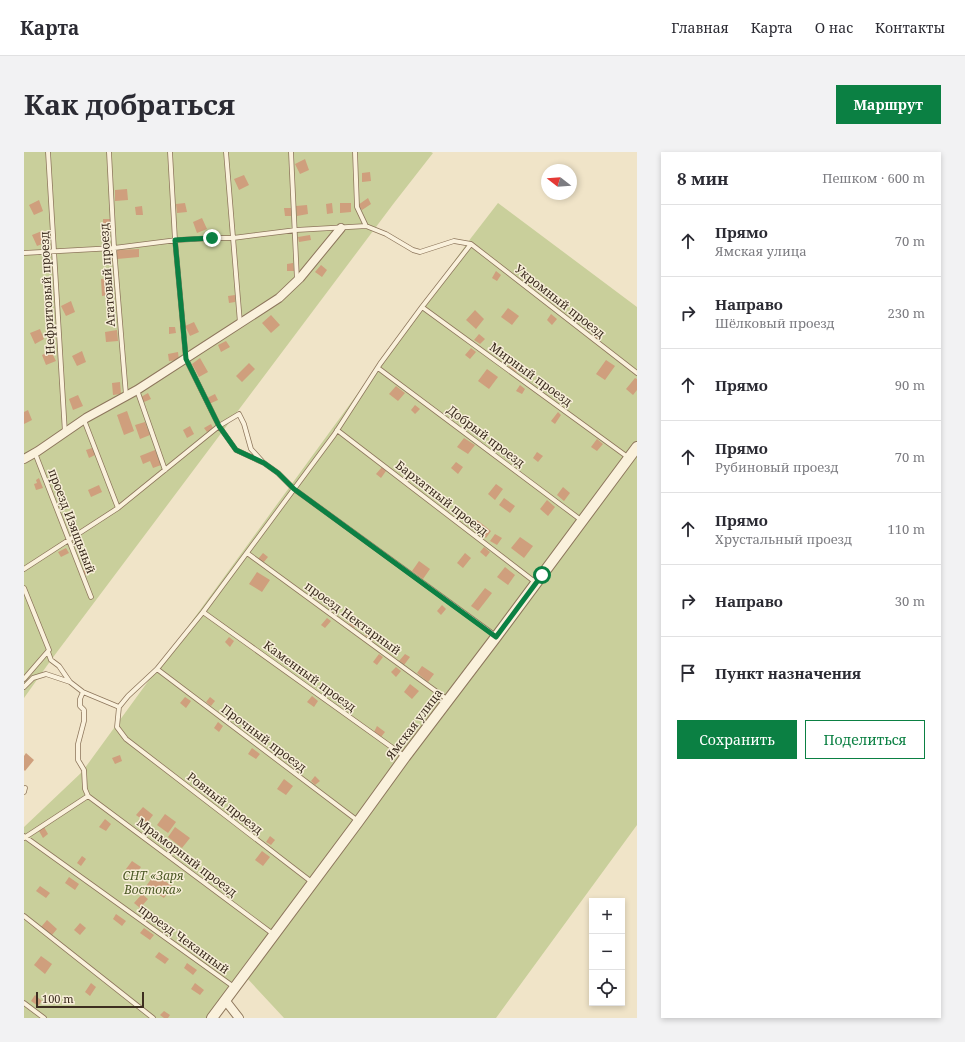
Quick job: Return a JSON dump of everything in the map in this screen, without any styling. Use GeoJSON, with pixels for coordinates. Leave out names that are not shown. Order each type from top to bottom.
{"type":"FeatureCollection","features":[{"type":"Feature","properties":{"kind":"street"},"geometry":{"type":"LineString","coordinates":[[24,459],[84,419],[137,390],[279,298],[297,281],[341,228]]}},
{"type":"Feature","properties":{"kind":"street","name":"Ямская улица"},"geometry":{"type":"LineString","coordinates":[[212,1018],[637,447]]}},
{"type":"Feature","properties":{"kind":"street"},"geometry":{"type":"LineString","coordinates":[[225,1000],[239,1018]]}},
{"type":"Feature","properties":{"kind":"lane","name":"Нефритовый проезд"},"geometry":{"type":"LineString","coordinates":[[48,152],[65,433]]}},
{"type":"Feature","properties":{"kind":"lane","name":"Агатовый проезд"},"geometry":{"type":"LineString","coordinates":[[109,152],[114,248],[126,395]]}},
{"type":"Feature","properties":{"kind":"lane"},"geometry":{"type":"LineString","coordinates":[[170,152],[175,240],[186,359],[219,426],[236,450],[264,463],[278,473],[294,489],[496,637]]}},
{"type":"Feature","properties":{"kind":"lane"},"geometry":{"type":"LineString","coordinates":[[226,152],[240,323]]}},
{"type":"Feature","properties":{"kind":"lane"},"geometry":{"type":"LineString","coordinates":[[291,152],[296,230],[297,281]]}},
{"type":"Feature","properties":{"kind":"lane"},"geometry":{"type":"LineString","coordinates":[[355,152],[357,207],[366,226]]}},
{"type":"Feature","properties":{"kind":"lane"},"geometry":{"type":"LineString","coordinates":[[24,253],[114,248],[175,240],[233,238],[296,230],[366,226],[386,234],[412,250],[420,252],[454,241],[471,244],[422,307],[378,368],[337,430],[203,612],[157,669],[128,696],[119,707],[83,692],[70,682],[59,666],[51,660],[24,588]]}},
{"type":"Feature","properties":{"kind":"lane","name":"Укромный проезд"},"geometry":{"type":"LineString","coordinates":[[471,244],[637,374]]}},
{"type":"Feature","properties":{"kind":"lane","name":"Мирный проезд"},"geometry":{"type":"LineString","coordinates":[[422,307],[629,458]]}},
{"type":"Feature","properties":{"kind":"lane","name":"Добрый проезд"},"geometry":{"type":"LineString","coordinates":[[378,368],[582,520]]}},
{"type":"Feature","properties":{"kind":"lane"},"geometry":{"type":"LineString","coordinates":[[137,390],[165,470]]}},
{"type":"Feature","properties":{"kind":"lane"},"geometry":{"type":"LineString","coordinates":[[24,569],[118,508],[219,426],[239,414],[244,424],[252,449],[264,463]]}},
{"type":"Feature","properties":{"kind":"lane"},"geometry":{"type":"LineString","coordinates":[[84,419],[118,508]]}},
{"type":"Feature","properties":{"kind":"lane","name":"Бархатный проезд"},"geometry":{"type":"LineString","coordinates":[[337,430],[536,583]]}},
{"type":"Feature","properties":{"kind":"lane","name":"проезд Изящьный"},"geometry":{"type":"LineString","coordinates":[[35,453],[91,597]]}},
{"type":"Feature","properties":{"kind":"lane","name":"проезд Нектарный"},"geometry":{"type":"LineString","coordinates":[[247,553],[448,700]]}},
{"type":"Feature","properties":{"kind":"lane","name":"Каменный проезд"},"geometry":{"type":"LineString","coordinates":[[203,612],[405,757]]}},
{"type":"Feature","properties":{"kind":"lane"},"geometry":{"type":"LineString","coordinates":[[24,679],[48,651]]}},
{"type":"Feature","properties":{"kind":"lane","name":"Прочный проезд"},"geometry":{"type":"LineString","coordinates":[[157,669],[358,822]]}},
{"type":"Feature","properties":{"kind":"lane"},"geometry":{"type":"LineString","coordinates":[[24,687],[33,678],[46,674],[70,682]]}},
{"type":"Feature","properties":{"kind":"lane"},"geometry":{"type":"LineString","coordinates":[[24,837],[88,796],[85,789],[84,770],[78,760],[78,744],[84,721],[84,710],[80,706],[80,699],[83,692]]}},
{"type":"Feature","properties":{"kind":"lane","name":"Ровный проезд"},"geometry":{"type":"LineString","coordinates":[[119,707],[117,727],[126,739],[313,883]]}},
{"type":"Feature","properties":{"kind":"lane","name":"Мраморный проезд"},"geometry":{"type":"LineString","coordinates":[[88,796],[274,934]]}},
{"type":"Feature","properties":{"kind":"lane","name":"проезд Чеканный"},"geometry":{"type":"LineString","coordinates":[[24,837],[234,988]]}},
{"type":"Feature","properties":{"kind":"lane"},"geometry":{"type":"LineString","coordinates":[[24,916],[153,1018]]}},
{"type":"Feature","properties":{"kind":"lane"},"geometry":{"type":"LineString","coordinates":[[24,1003],[44,1018]]}},
{"type":"Feature","properties":{"kind":"green space"},"geometry":{"type":"Polygon","coordinates":[[[24,152],[433,153],[51,660],[24,698],[24,152]]]}},
{"type":"Feature","properties":{"kind":"green space","name":"СНТ «Заря Востока»"},"geometry":{"type":"Polygon","coordinates":[[[498,203],[637,307],[637,447],[212,1018],[24,1018],[24,827],[82,772],[498,203]]]}},
{"type":"Feature","properties":{"kind":"green space"},"geometry":{"type":"Polygon","coordinates":[[[637,454],[637,825],[496,1018],[284,1018],[246,977],[637,454]]]}},
{"type":"Feature","properties":{"kind":"building"},"geometry":{"type":"Polygon","coordinates":[[[305,159],[309,170],[300,174],[295,164],[305,159]]]}},
{"type":"Feature","properties":{"kind":"building"},"geometry":{"type":"Polygon","coordinates":[[[370,172],[371,181],[362,182],[362,173],[370,172]]]}},
{"type":"Feature","properties":{"kind":"building"},"geometry":{"type":"Polygon","coordinates":[[[244,175],[249,185],[239,190],[234,179],[244,175]]]}},
{"type":"Feature","properties":{"kind":"building"},"geometry":{"type":"Polygon","coordinates":[[[127,189],[128,200],[115,201],[115,190],[127,189]]]}},
{"type":"Feature","properties":{"kind":"building"},"geometry":{"type":"Polygon","coordinates":[[[368,198],[371,204],[362,210],[358,205],[368,198]]]}},
{"type":"Feature","properties":{"kind":"building"},"geometry":{"type":"Polygon","coordinates":[[[39,200],[43,211],[34,215],[29,205],[39,200]]]}},
{"type":"Feature","properties":{"kind":"building"},"geometry":{"type":"Polygon","coordinates":[[[185,203],[187,212],[177,213],[176,204],[185,203]]]}},
{"type":"Feature","properties":{"kind":"building"},"geometry":{"type":"Polygon","coordinates":[[[332,203],[333,213],[327,214],[326,204],[332,203]]]}},
{"type":"Feature","properties":{"kind":"building"},"geometry":{"type":"Polygon","coordinates":[[[340,203],[351,203],[351,212],[340,213],[340,203]]]}},
{"type":"Feature","properties":{"kind":"building"},"geometry":{"type":"Polygon","coordinates":[[[307,205],[308,214],[297,216],[296,206],[307,205]]]}},
{"type":"Feature","properties":{"kind":"building"},"geometry":{"type":"Polygon","coordinates":[[[142,206],[143,215],[136,215],[135,207],[142,206]]]}},
{"type":"Feature","properties":{"kind":"building"},"geometry":{"type":"Polygon","coordinates":[[[284,208],[291,208],[291,216],[285,216],[284,208]]]}},
{"type":"Feature","properties":{"kind":"building"},"geometry":{"type":"Polygon","coordinates":[[[202,218],[207,229],[197,233],[193,222],[202,218]]]}},
{"type":"Feature","properties":{"kind":"building"},"geometry":{"type":"Polygon","coordinates":[[[103,219],[110,219],[111,228],[103,228],[103,219]]]}},
{"type":"Feature","properties":{"kind":"building"},"geometry":{"type":"Polygon","coordinates":[[[42,231],[47,242],[37,246],[32,235],[42,231]]]}},
{"type":"Feature","properties":{"kind":"building"},"geometry":{"type":"Polygon","coordinates":[[[310,235],[311,240],[299,242],[298,237],[310,235]]]}},
{"type":"Feature","properties":{"kind":"building"},"geometry":{"type":"Polygon","coordinates":[[[139,249],[139,257],[117,259],[117,250],[139,249]]]}},
{"type":"Feature","properties":{"kind":"building"},"geometry":{"type":"Polygon","coordinates":[[[293,263],[294,271],[287,271],[287,264],[293,263]]]}},
{"type":"Feature","properties":{"kind":"building"},"geometry":{"type":"Polygon","coordinates":[[[321,265],[327,270],[322,277],[315,272],[321,265]]]}},
{"type":"Feature","properties":{"kind":"building"},"geometry":{"type":"Polygon","coordinates":[[[496,271],[501,275],[497,281],[492,278],[496,271]]]}},
{"type":"Feature","properties":{"kind":"building"},"geometry":{"type":"Polygon","coordinates":[[[113,278],[113,290],[108,290],[108,295],[102,296],[101,279],[113,278]]]}},
{"type":"Feature","properties":{"kind":"building"},"geometry":{"type":"Polygon","coordinates":[[[235,295],[235,302],[229,303],[228,296],[235,295]]]}},
{"type":"Feature","properties":{"kind":"building"},"geometry":{"type":"Polygon","coordinates":[[[71,301],[75,312],[66,316],[61,306],[71,301]]]}},
{"type":"Feature","properties":{"kind":"building"},"geometry":{"type":"Polygon","coordinates":[[[508,308],[519,316],[512,325],[501,317],[508,308]]]}},
{"type":"Feature","properties":{"kind":"building"},"geometry":{"type":"Polygon","coordinates":[[[475,310],[484,319],[476,329],[466,320],[475,310]]]}},
{"type":"Feature","properties":{"kind":"building"},"geometry":{"type":"Polygon","coordinates":[[[551,314],[557,319],[552,325],[547,320],[551,314]]]}},
{"type":"Feature","properties":{"kind":"building"},"geometry":{"type":"Polygon","coordinates":[[[271,315],[280,325],[271,333],[262,323],[271,315]]]}},
{"type":"Feature","properties":{"kind":"building"},"geometry":{"type":"Polygon","coordinates":[[[194,322],[199,332],[190,336],[185,326],[194,322]]]}},
{"type":"Feature","properties":{"kind":"building"},"geometry":{"type":"Polygon","coordinates":[[[169,327],[175,327],[176,333],[169,334],[169,327]]]}},
{"type":"Feature","properties":{"kind":"building"},"geometry":{"type":"Polygon","coordinates":[[[40,329],[44,339],[35,344],[30,333],[40,329]]]}},
{"type":"Feature","properties":{"kind":"building"},"geometry":{"type":"Polygon","coordinates":[[[598,329],[602,333],[597,339],[593,335],[598,329]]]}},
{"type":"Feature","properties":{"kind":"building"},"geometry":{"type":"Polygon","coordinates":[[[117,330],[118,341],[106,342],[105,332],[117,330]]]}},
{"type":"Feature","properties":{"kind":"building"},"geometry":{"type":"Polygon","coordinates":[[[479,334],[485,339],[480,344],[474,340],[479,334]]]}},
{"type":"Feature","properties":{"kind":"building"},"geometry":{"type":"Polygon","coordinates":[[[226,341],[230,347],[221,352],[218,345],[226,341]]]}},
{"type":"Feature","properties":{"kind":"building"},"geometry":{"type":"Polygon","coordinates":[[[471,348],[476,352],[470,359],[465,355],[471,348]]]}},
{"type":"Feature","properties":{"kind":"building"},"geometry":{"type":"Polygon","coordinates":[[[51,351],[56,361],[46,365],[42,355],[51,351]]]}},
{"type":"Feature","properties":{"kind":"building"},"geometry":{"type":"Polygon","coordinates":[[[82,351],[86,362],[77,366],[72,356],[82,351]]]}},
{"type":"Feature","properties":{"kind":"building"},"geometry":{"type":"Polygon","coordinates":[[[178,352],[179,360],[169,361],[168,354],[178,352]]]}},
{"type":"Feature","properties":{"kind":"building"},"geometry":{"type":"Polygon","coordinates":[[[200,358],[208,372],[199,377],[192,364],[200,358]]]}},
{"type":"Feature","properties":{"kind":"building"},"geometry":{"type":"Polygon","coordinates":[[[514,359],[522,365],[516,372],[509,367],[514,359]]]}},
{"type":"Feature","properties":{"kind":"building"},"geometry":{"type":"Polygon","coordinates":[[[606,360],[615,366],[605,380],[596,374],[606,360]]]}},
{"type":"Feature","properties":{"kind":"building"},"geometry":{"type":"Polygon","coordinates":[[[249,363],[255,369],[242,382],[236,376],[249,363]]]}},
{"type":"Feature","properties":{"kind":"building"},"geometry":{"type":"Polygon","coordinates":[[[487,369],[498,377],[489,389],[478,381],[487,369]]]}},
{"type":"Feature","properties":{"kind":"building"},"geometry":{"type":"Polygon","coordinates":[[[635,378],[637,379],[637,390],[633,395],[626,389],[635,378]]]}},
{"type":"Feature","properties":{"kind":"building"},"geometry":{"type":"Polygon","coordinates":[[[120,382],[121,394],[113,395],[112,383],[120,382]]]}},
{"type":"Feature","properties":{"kind":"building"},"geometry":{"type":"Polygon","coordinates":[[[520,385],[525,389],[522,394],[516,391],[520,385]]]}},
{"type":"Feature","properties":{"kind":"building"},"geometry":{"type":"Polygon","coordinates":[[[396,386],[405,393],[398,401],[389,394],[396,386]]]}},
{"type":"Feature","properties":{"kind":"building"},"geometry":{"type":"Polygon","coordinates":[[[148,393],[151,399],[144,402],[141,397],[148,393]]]}},
{"type":"Feature","properties":{"kind":"building"},"geometry":{"type":"Polygon","coordinates":[[[215,394],[218,400],[209,404],[207,398],[215,394]]]}},
{"type":"Feature","properties":{"kind":"building"},"geometry":{"type":"Polygon","coordinates":[[[78,395],[83,406],[73,410],[69,399],[78,395]]]}},
{"type":"Feature","properties":{"kind":"building"},"geometry":{"type":"Polygon","coordinates":[[[415,405],[420,409],[415,414],[411,410],[415,405]]]}},
{"type":"Feature","properties":{"kind":"building"},"geometry":{"type":"Polygon","coordinates":[[[454,406],[459,410],[453,417],[448,414],[454,406]]]}},
{"type":"Feature","properties":{"kind":"building"},"geometry":{"type":"Polygon","coordinates":[[[28,410],[32,420],[24,424],[24,412],[28,410]]]}},
{"type":"Feature","properties":{"kind":"building"},"geometry":{"type":"Polygon","coordinates":[[[127,411],[134,431],[124,435],[117,415],[127,411]]]}},
{"type":"Feature","properties":{"kind":"building"},"geometry":{"type":"Polygon","coordinates":[[[558,412],[561,415],[555,424],[551,421],[558,412]]]}},
{"type":"Feature","properties":{"kind":"building"},"geometry":{"type":"Polygon","coordinates":[[[145,422],[150,435],[140,439],[135,425],[145,422]]]}},
{"type":"Feature","properties":{"kind":"building"},"geometry":{"type":"Polygon","coordinates":[[[211,424],[213,428],[207,432],[204,428],[211,424]]]}},
{"type":"Feature","properties":{"kind":"building"},"geometry":{"type":"Polygon","coordinates":[[[190,426],[194,434],[187,438],[183,430],[190,426]]]}},
{"type":"Feature","properties":{"kind":"building"},"geometry":{"type":"Polygon","coordinates":[[[464,438],[475,445],[468,454],[457,447],[464,438]]]}},
{"type":"Feature","properties":{"kind":"building"},"geometry":{"type":"Polygon","coordinates":[[[597,439],[603,444],[597,451],[591,447],[597,439]]]}},
{"type":"Feature","properties":{"kind":"building"},"geometry":{"type":"Polygon","coordinates":[[[92,448],[95,455],[89,458],[86,450],[92,448]]]}},
{"type":"Feature","properties":{"kind":"building"},"geometry":{"type":"Polygon","coordinates":[[[155,450],[161,465],[153,468],[150,461],[143,464],[140,456],[155,450]]]}},
{"type":"Feature","properties":{"kind":"building"},"geometry":{"type":"Polygon","coordinates":[[[537,452],[543,456],[538,462],[533,458],[537,452]]]}},
{"type":"Feature","properties":{"kind":"building"},"geometry":{"type":"Polygon","coordinates":[[[456,462],[463,467],[458,474],[451,468],[456,462]]]}},
{"type":"Feature","properties":{"kind":"building"},"geometry":{"type":"Polygon","coordinates":[[[382,467],[386,471],[381,478],[376,474],[382,467]]]}},
{"type":"Feature","properties":{"kind":"building"},"geometry":{"type":"Polygon","coordinates":[[[408,468],[413,472],[408,478],[403,474],[408,468]]]}},
{"type":"Feature","properties":{"kind":"building"},"geometry":{"type":"Polygon","coordinates":[[[39,478],[43,488],[36,490],[34,484],[37,483],[36,480],[39,478]]]}},
{"type":"Feature","properties":{"kind":"building"},"geometry":{"type":"Polygon","coordinates":[[[496,484],[503,489],[495,500],[488,494],[496,484]]]}},
{"type":"Feature","properties":{"kind":"building"},"geometry":{"type":"Polygon","coordinates":[[[99,485],[102,492],[91,497],[88,490],[99,485]]]}},
{"type":"Feature","properties":{"kind":"building"},"geometry":{"type":"Polygon","coordinates":[[[563,487],[570,493],[564,501],[557,495],[563,487]]]}},
{"type":"Feature","properties":{"kind":"building"},"geometry":{"type":"Polygon","coordinates":[[[504,498],[515,506],[510,513],[499,505],[504,498]]]}},
{"type":"Feature","properties":{"kind":"building"},"geometry":{"type":"Polygon","coordinates":[[[547,500],[555,507],[548,516],[540,509],[547,500]]]}},
{"type":"Feature","properties":{"kind":"building"},"geometry":{"type":"Polygon","coordinates":[[[477,520],[491,531],[486,538],[472,527],[477,520]]]}},
{"type":"Feature","properties":{"kind":"building"},"geometry":{"type":"Polygon","coordinates":[[[495,534],[502,538],[497,545],[490,541],[495,534]]]}},
{"type":"Feature","properties":{"kind":"building"},"geometry":{"type":"Polygon","coordinates":[[[520,537],[533,546],[524,558],[511,548],[520,537]]]}},
{"type":"Feature","properties":{"kind":"building"},"geometry":{"type":"Polygon","coordinates":[[[484,547],[490,552],[486,557],[480,552],[484,547]]]}},
{"type":"Feature","properties":{"kind":"building"},"geometry":{"type":"Polygon","coordinates":[[[66,548],[69,553],[61,557],[58,552],[66,548]]]}},
{"type":"Feature","properties":{"kind":"building"},"geometry":{"type":"Polygon","coordinates":[[[263,553],[268,557],[263,563],[258,559],[263,553]]]}},
{"type":"Feature","properties":{"kind":"building"},"geometry":{"type":"Polygon","coordinates":[[[465,553],[471,558],[463,568],[457,563],[465,553]]]}},
{"type":"Feature","properties":{"kind":"building"},"geometry":{"type":"Polygon","coordinates":[[[419,561],[430,569],[423,579],[412,571],[419,561]]]}},
{"type":"Feature","properties":{"kind":"building"},"geometry":{"type":"Polygon","coordinates":[[[90,564],[93,571],[84,575],[83,571],[87,569],[86,565],[90,564]]]}},
{"type":"Feature","properties":{"kind":"building"},"geometry":{"type":"Polygon","coordinates":[[[505,567],[515,575],[508,585],[497,577],[505,567]]]}},
{"type":"Feature","properties":{"kind":"building"},"geometry":{"type":"Polygon","coordinates":[[[257,572],[270,580],[262,592],[249,584],[257,572]]]}},
{"type":"Feature","properties":{"kind":"building"},"geometry":{"type":"Polygon","coordinates":[[[485,588],[492,593],[478,611],[471,606],[485,588]]]}},
{"type":"Feature","properties":{"kind":"building"},"geometry":{"type":"Polygon","coordinates":[[[442,605],[446,609],[441,615],[437,611],[442,605]]]}},
{"type":"Feature","properties":{"kind":"building"},"geometry":{"type":"Polygon","coordinates":[[[327,618],[331,621],[325,628],[321,625],[327,618]]]}},
{"type":"Feature","properties":{"kind":"building"},"geometry":{"type":"Polygon","coordinates":[[[353,618],[358,622],[354,628],[349,624],[353,618]]]}},
{"type":"Feature","properties":{"kind":"building"},"geometry":{"type":"Polygon","coordinates":[[[371,628],[379,633],[373,641],[365,635],[371,628]]]}},
{"type":"Feature","properties":{"kind":"building"},"geometry":{"type":"Polygon","coordinates":[[[229,637],[234,641],[230,647],[225,642],[229,637]]]}},
{"type":"Feature","properties":{"kind":"building"},"geometry":{"type":"Polygon","coordinates":[[[379,654],[383,657],[377,665],[373,662],[379,654]]]}},
{"type":"Feature","properties":{"kind":"building"},"geometry":{"type":"Polygon","coordinates":[[[405,654],[410,657],[404,665],[399,661],[405,654]]]}},
{"type":"Feature","properties":{"kind":"building"},"geometry":{"type":"Polygon","coordinates":[[[422,666],[434,674],[428,682],[417,673],[422,666]]]}},
{"type":"Feature","properties":{"kind":"building"},"geometry":{"type":"Polygon","coordinates":[[[396,667],[401,671],[396,677],[391,672],[396,667]]]}},
{"type":"Feature","properties":{"kind":"building"},"geometry":{"type":"Polygon","coordinates":[[[410,684],[419,691],[412,699],[404,692],[410,684]]]}},
{"type":"Feature","properties":{"kind":"building"},"geometry":{"type":"Polygon","coordinates":[[[312,696],[318,701],[314,707],[307,702],[312,696]]]}},
{"type":"Feature","properties":{"kind":"building"},"geometry":{"type":"Polygon","coordinates":[[[185,697],[191,701],[186,708],[180,703],[185,697]]]}},
{"type":"Feature","properties":{"kind":"building"},"geometry":{"type":"Polygon","coordinates":[[[210,697],[215,701],[211,706],[206,702],[210,697]]]}},
{"type":"Feature","properties":{"kind":"building"},"geometry":{"type":"Polygon","coordinates":[[[218,722],[223,726],[219,732],[214,728],[218,722]]]}},
{"type":"Feature","properties":{"kind":"building"},"geometry":{"type":"Polygon","coordinates":[[[377,726],[385,732],[381,737],[374,732],[377,726]]]}},
{"type":"Feature","properties":{"kind":"building"},"geometry":{"type":"Polygon","coordinates":[[[252,748],[260,754],[256,759],[248,754],[252,748]]]}},
{"type":"Feature","properties":{"kind":"building"},"geometry":{"type":"Polygon","coordinates":[[[26,753],[34,760],[25,771],[24,756],[26,753]]]}},
{"type":"Feature","properties":{"kind":"building"},"geometry":{"type":"Polygon","coordinates":[[[120,755],[122,761],[115,764],[112,758],[120,755]]]}},
{"type":"Feature","properties":{"kind":"building"},"geometry":{"type":"Polygon","coordinates":[[[315,776],[320,781],[315,785],[311,781],[315,776]]]}},
{"type":"Feature","properties":{"kind":"building"},"geometry":{"type":"Polygon","coordinates":[[[284,779],[293,786],[286,795],[277,789],[284,779]]]}},
{"type":"Feature","properties":{"kind":"building"},"geometry":{"type":"Polygon","coordinates":[[[143,807],[153,815],[147,823],[136,815],[143,807]]]}},
{"type":"Feature","properties":{"kind":"building"},"geometry":{"type":"Polygon","coordinates":[[[165,814],[176,822],[168,833],[157,825],[165,814]]]}},
{"type":"Feature","properties":{"kind":"building"},"geometry":{"type":"Polygon","coordinates":[[[105,819],[111,824],[106,831],[99,827],[105,819]]]}},
{"type":"Feature","properties":{"kind":"building"},"geometry":{"type":"Polygon","coordinates":[[[44,827],[48,834],[43,838],[39,831],[44,827]]]}},
{"type":"Feature","properties":{"kind":"building"},"geometry":{"type":"Polygon","coordinates":[[[175,827],[190,838],[182,848],[168,837],[175,827]]]}},
{"type":"Feature","properties":{"kind":"building"},"geometry":{"type":"Polygon","coordinates":[[[270,836],[275,840],[271,845],[266,842],[270,836]]]}},
{"type":"Feature","properties":{"kind":"building"},"geometry":{"type":"Polygon","coordinates":[[[262,851],[270,857],[263,866],[255,860],[262,851]]]}},
{"type":"Feature","properties":{"kind":"building"},"geometry":{"type":"Polygon","coordinates":[[[82,856],[86,859],[81,866],[77,863],[82,856]]]}},
{"type":"Feature","properties":{"kind":"building"},"geometry":{"type":"Polygon","coordinates":[[[132,861],[141,867],[135,875],[126,869],[132,861]]]}},
{"type":"Feature","properties":{"kind":"building"},"geometry":{"type":"Polygon","coordinates":[[[155,874],[172,886],[164,898],[146,886],[155,874]]]}},
{"type":"Feature","properties":{"kind":"building"},"geometry":{"type":"Polygon","coordinates":[[[69,877],[79,884],[75,890],[65,883],[69,877]]]}},
{"type":"Feature","properties":{"kind":"building"},"geometry":{"type":"Polygon","coordinates":[[[40,886],[50,893],[46,898],[36,891],[40,886]]]}},
{"type":"Feature","properties":{"kind":"building"},"geometry":{"type":"Polygon","coordinates":[[[142,894],[148,899],[140,908],[134,903],[142,894]]]}},
{"type":"Feature","properties":{"kind":"building"},"geometry":{"type":"Polygon","coordinates":[[[116,914],[126,921],[122,926],[113,919],[116,914]]]}},
{"type":"Feature","properties":{"kind":"building"},"geometry":{"type":"Polygon","coordinates":[[[47,920],[57,929],[52,935],[41,927],[47,920]]]}},
{"type":"Feature","properties":{"kind":"building"},"geometry":{"type":"Polygon","coordinates":[[[80,923],[86,928],[80,935],[74,930],[80,923]]]}},
{"type":"Feature","properties":{"kind":"building"},"geometry":{"type":"Polygon","coordinates":[[[144,928],[154,935],[150,940],[140,933],[144,928]]]}},
{"type":"Feature","properties":{"kind":"building"},"geometry":{"type":"Polygon","coordinates":[[[159,952],[169,959],[165,964],[155,957],[159,952]]]}},
{"type":"Feature","properties":{"kind":"building"},"geometry":{"type":"Polygon","coordinates":[[[41,956],[52,964],[45,974],[34,965],[41,956]]]}},
{"type":"Feature","properties":{"kind":"building"},"geometry":{"type":"Polygon","coordinates":[[[187,963],[197,970],[193,975],[184,968],[187,963]]]}},
{"type":"Feature","properties":{"kind":"building"},"geometry":{"type":"Polygon","coordinates":[[[91,983],[96,987],[90,996],[85,992],[91,983]]]}},
{"type":"Feature","properties":{"kind":"building"},"geometry":{"type":"Polygon","coordinates":[[[195,983],[204,990],[200,995],[191,989],[195,983]]]}},
{"type":"Feature","properties":{"kind":"building"},"geometry":{"type":"Polygon","coordinates":[[[35,995],[42,1001],[38,1006],[31,1001],[35,995]]]}},
{"type":"Feature","properties":{"kind":"building"},"geometry":{"type":"Polygon","coordinates":[[[164,1011],[170,1015],[168,1018],[164,1018],[160,1015],[164,1011]]]}},
{"type":"Feature","properties":{"kind":"route"},"geometry":{"type":"LineString","coordinates":[[212,238],[175,240],[186,359],[219,426],[236,450],[264,463],[278,473],[294,489],[496,637],[542,575]]}}]}
